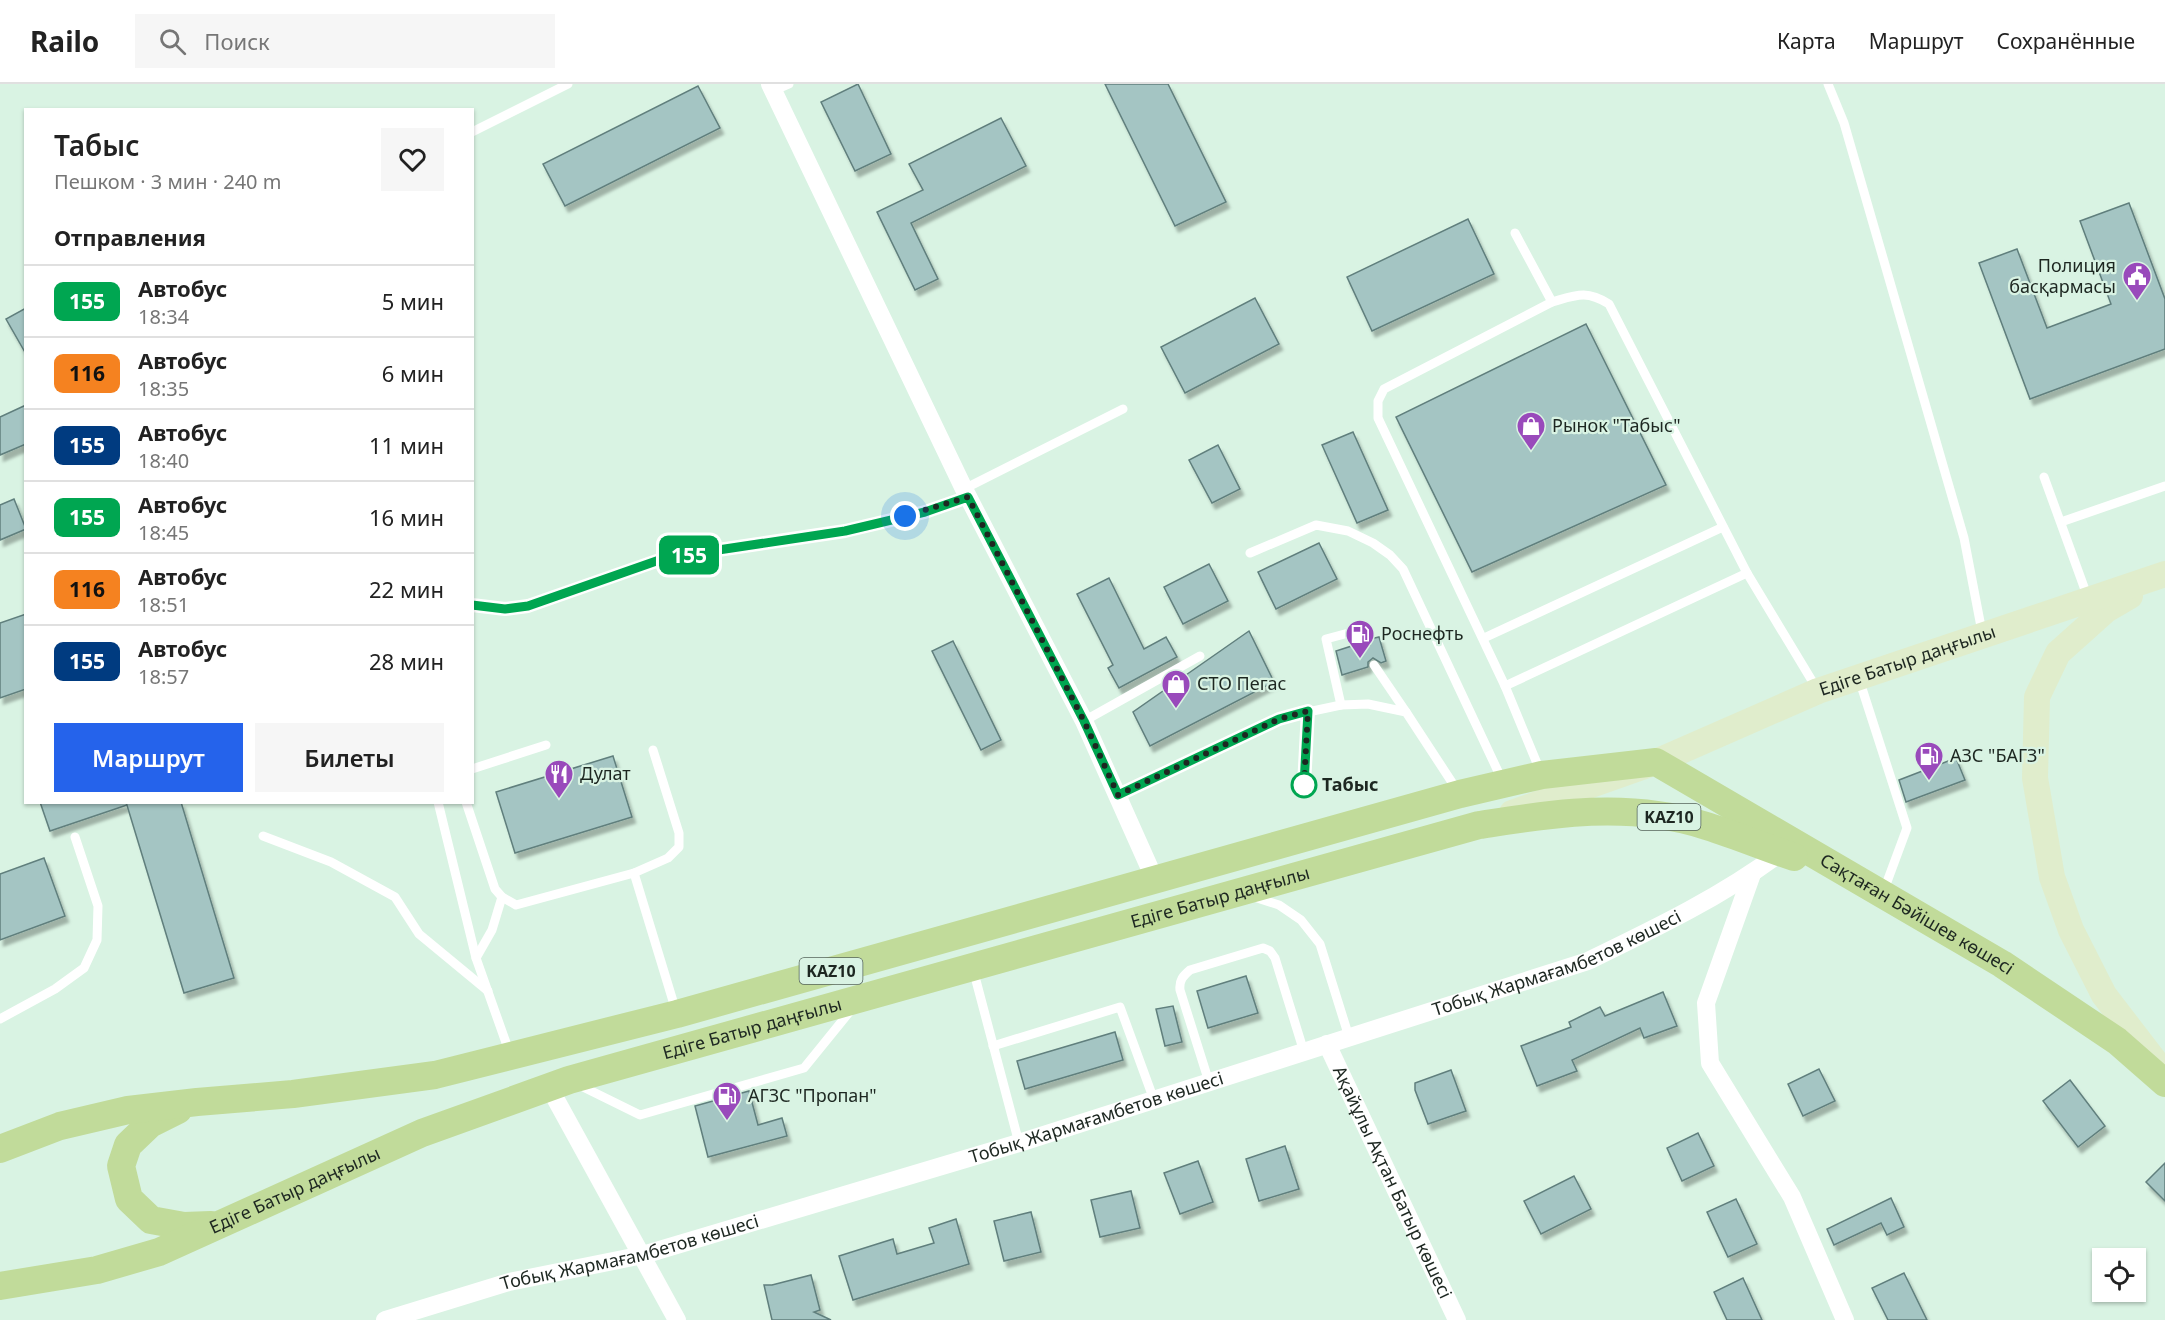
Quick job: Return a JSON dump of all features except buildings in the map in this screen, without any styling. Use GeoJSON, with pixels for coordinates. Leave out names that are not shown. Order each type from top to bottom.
{"type":"FeatureCollection","features":[{"type":"Feature","properties":{"kind":"main road","name":"Едіге Батыр даңғылы"},"geometry":{"type":"LineString","coordinates":[[0,1286],[98,1270],[159,1252],[422,1133],[559,1084],[1479,825],[1656,762],[1818,691],[2165,575]]}},
{"type":"Feature","properties":{"kind":"main road"},"geometry":{"type":"LineString","coordinates":[[2165,575],[2106,610],[2058,653],[2037,697],[2035,778],[2052,877],[2071,930],[2104,995],[2165,1074]]}},
{"type":"Feature","properties":{"kind":"main road","name":"Едіге Батыр даңғылы"},"geometry":{"type":"LineString","coordinates":[[0,1149],[60,1126],[128,1110],[293,1094],[435,1075],[677,1014],[1460,794],[1542,775],[1656,762]]}},
{"type":"Feature","properties":{"kind":"main road","name":"Сақтаған Бәйішев көшесі"},"geometry":{"type":"LineString","coordinates":[[1656,762],[2002,964],[2107,1035],[2165,1083]]}},
{"type":"Feature","properties":{"kind":"main road","name":"KAZ10"},"geometry":{"type":"LineString","coordinates":[[1479,825],[1565,812],[1612,810],[1648,814],[1716,829],[1780,853],[1850,875]]}},
{"type":"Feature","properties":{"kind":"main road"},"geometry":{"type":"LineString","coordinates":[[196,1102],[150,1124],[128,1145],[121,1166],[129,1199],[151,1220],[184,1226],[225,1224]]}},
{"type":"Feature","properties":{"kind":"street"},"geometry":{"type":"LineString","coordinates":[[777,86],[966,493],[1084,721],[1155,880]]}},
{"type":"Feature","properties":{"kind":"street","name":"Тобық Жармағамбетов көшесі"},"geometry":{"type":"LineString","coordinates":[[386,1320],[509,1282],[643,1255],[1019,1143],[1349,1036],[1588,962],[1650,931],[1752,874],[1780,853]]}},
{"type":"Feature","properties":{"kind":"street"},"geometry":{"type":"LineString","coordinates":[[1752,874],[1706,1003],[1710,1063],[1792,1197],[1845,1320]]}},
{"type":"Feature","properties":{"kind":"street","name":"Ақайұлы Ақтан Батыр көшесі"},"geometry":{"type":"LineString","coordinates":[[1328,1044],[1457,1320]]}},
{"type":"Feature","properties":{"kind":"street"},"geometry":{"type":"LineString","coordinates":[[559,1084],[677,1320]]}},
{"type":"Feature","properties":{"kind":"lane"},"geometry":{"type":"LineString","coordinates":[[474,131],[568,84]]}},
{"type":"Feature","properties":{"kind":"lane"},"geometry":{"type":"LineString","coordinates":[[1828,84],[1844,123],[1961,527],[1983,636]]}},
{"type":"Feature","properties":{"kind":"lane"},"geometry":{"type":"LineString","coordinates":[[1515,233],[1552,302]]}},
{"type":"Feature","properties":{"kind":"lane"},"geometry":{"type":"LineString","coordinates":[[1542,775],[1484,638],[1378,418],[1378,401],[1384,389],[1552,302],[1576,295],[1594,295],[1609,304],[1747,573],[1818,691]]}},
{"type":"Feature","properties":{"kind":"lane"},"geometry":{"type":"LineString","coordinates":[[474,605],[505,609],[528,606],[665,558],[845,531],[925,512],[966,493],[1123,409]]}},
{"type":"Feature","properties":{"kind":"lane"},"geometry":{"type":"LineString","coordinates":[[2044,477],[2089,600]]}},
{"type":"Feature","properties":{"kind":"lane"},"geometry":{"type":"LineString","coordinates":[[2061,522],[2165,486]]}},
{"type":"Feature","properties":{"kind":"lane"},"geometry":{"type":"LineString","coordinates":[[1250,553],[1316,525],[1348,531],[1373,543],[1390,555],[1403,569],[1504,784]]}},
{"type":"Feature","properties":{"kind":"lane"},"geometry":{"type":"LineString","coordinates":[[1484,638],[1723,527]]}},
{"type":"Feature","properties":{"kind":"lane"},"geometry":{"type":"LineString","coordinates":[[1505,686],[1747,573]]}},
{"type":"Feature","properties":{"kind":"lane"},"geometry":{"type":"LineString","coordinates":[[1341,705],[1326,639],[1356,631],[1361,634],[1364,641]]}},
{"type":"Feature","properties":{"kind":"lane"},"geometry":{"type":"LineString","coordinates":[[1084,721],[1200,656]]}},
{"type":"Feature","properties":{"kind":"lane"},"geometry":{"type":"LineString","coordinates":[[1374,665],[1460,794]]}},
{"type":"Feature","properties":{"kind":"lane"},"geometry":{"type":"LineString","coordinates":[[1859,679],[1907,828],[1882,894]]}},
{"type":"Feature","properties":{"kind":"lane"},"geometry":{"type":"LineString","coordinates":[[1118,795],[1279,719],[1341,705],[1368,704],[1406,712]]}},
{"type":"Feature","properties":{"kind":"lane"},"geometry":{"type":"LineString","coordinates":[[1304,785],[1308,711]]}},
{"type":"Feature","properties":{"kind":"lane"},"geometry":{"type":"LineString","coordinates":[[474,768],[546,745]]}},
{"type":"Feature","properties":{"kind":"lane"},"geometry":{"type":"LineString","coordinates":[[467,804],[495,889],[502,897],[516,905],[634,873],[668,858],[679,847],[679,833],[653,750]]}},
{"type":"Feature","properties":{"kind":"lane"},"geometry":{"type":"LineString","coordinates":[[438,804],[476,958],[511,1056]]}},
{"type":"Feature","properties":{"kind":"lane"},"geometry":{"type":"LineString","coordinates":[[263,836],[331,862],[395,897],[419,934],[489,991]]}},
{"type":"Feature","properties":{"kind":"lane"},"geometry":{"type":"LineString","coordinates":[[0,1019],[55,989],[84,968],[97,940],[98,906],[75,837]]}},
{"type":"Feature","properties":{"kind":"lane"},"geometry":{"type":"LineString","coordinates":[[634,873],[677,1014]]}},
{"type":"Feature","properties":{"kind":"lane"},"geometry":{"type":"LineString","coordinates":[[1237,892],[1279,905],[1301,920],[1320,944],[1349,1036]]}},
{"type":"Feature","properties":{"kind":"lane"},"geometry":{"type":"LineString","coordinates":[[476,958],[492,930],[502,897]]}},
{"type":"Feature","properties":{"kind":"lane"},"geometry":{"type":"LineString","coordinates":[[1209,1082],[1180,990],[1179,983],[1190,969],[1263,948],[1270,951],[1275,958],[1304,1052]]}},
{"type":"Feature","properties":{"kind":"lane"},"geometry":{"type":"LineString","coordinates":[[972,967],[1019,1143]]}},
{"type":"Feature","properties":{"kind":"lane"},"geometry":{"type":"LineString","coordinates":[[559,1084],[640,1115],[804,1068],[861,998]]}},
{"type":"Feature","properties":{"kind":"lane"},"geometry":{"type":"LineString","coordinates":[[993,1046],[1120,1007],[1154,1100]]}},
{"type":"Feature","properties":{"kind":"bus line","name":"155"},"geometry":{"type":"LineString","coordinates":[[474,605],[505,609],[528,606],[665,558],[845,531],[925,512],[968,497],[1084,721],[1118,795],[1279,719],[1308,711],[1304,785]]}},
{"type":"Feature","properties":{"kind":"place","name":"Полиция басқармасы"},"geometry":{"type":"Point","coordinates":[2137,302]}},
{"type":"Feature","properties":{"kind":"place","name":"Рынок \"Табыс\""},"geometry":{"type":"Point","coordinates":[1531,452]}},
{"type":"Feature","properties":{"kind":"place","name":"Роснефть"},"geometry":{"type":"Point","coordinates":[1360,660]}},
{"type":"Feature","properties":{"kind":"place","name":"СТО Пегас"},"geometry":{"type":"Point","coordinates":[1176,710]}},
{"type":"Feature","properties":{"kind":"place","name":"АЗС \"БАГЗ\""},"geometry":{"type":"Point","coordinates":[1929,782]}},
{"type":"Feature","properties":{"kind":"place","name":"Табыс"},"geometry":{"type":"Point","coordinates":[1304,785]}},
{"type":"Feature","properties":{"kind":"place","name":"Дулат"},"geometry":{"type":"Point","coordinates":[559,800]}},
{"type":"Feature","properties":{"kind":"place","name":"АГЗС \"Пропан\""},"geometry":{"type":"Point","coordinates":[727,1122]}},
{"type":"Feature","properties":{"kind":"route"},"geometry":{"type":"LineString","coordinates":[[905,516],[925,512],[968,497],[1084,721],[1118,795],[1279,719],[1308,711],[1304,785]]}}]}
